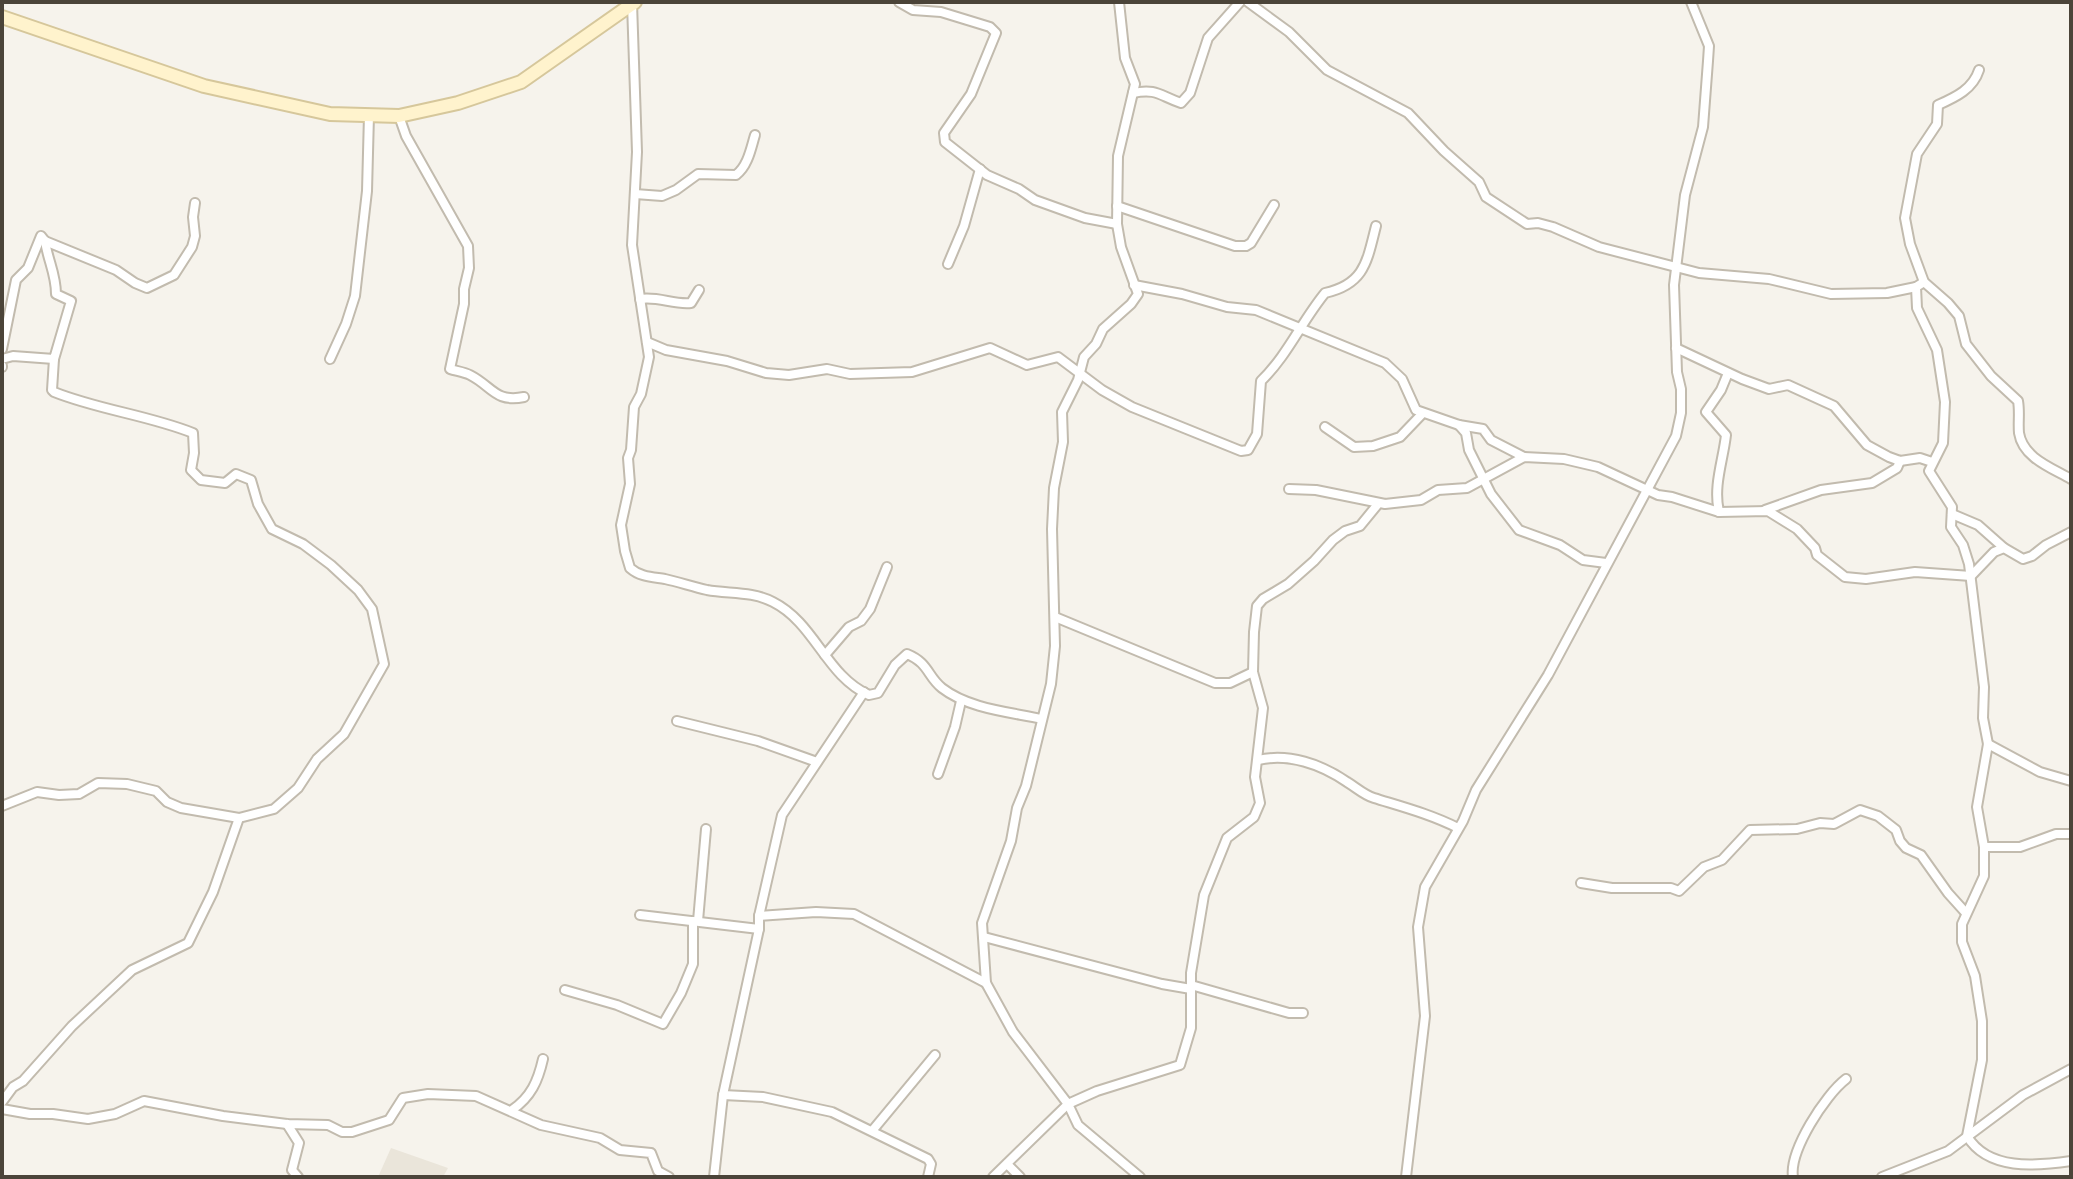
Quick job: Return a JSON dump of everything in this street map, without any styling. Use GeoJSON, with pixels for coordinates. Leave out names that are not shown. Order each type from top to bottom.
{"type":"FeatureCollection","features":[{"type":"Feature","properties":{"kind":"street"},"geometry":{"type":"LineString","coordinates":[[899,2],[913,10],[941,12],[990,27],[996,33],[971,94],[944,133],[945,142],[980,169],[1035,200],[1085,218],[1117,224]]}},
{"type":"Feature","properties":{"kind":"street"},"geometry":{"type":"LineString","coordinates":[[1119,2],[1125,58],[1135,84],[1118,156],[1117,224],[1121,247],[1138,294],[1103,329],[1096,344],[1084,357],[1062,412],[1063,442],[1057,462],[1052,529],[1055,617],[1051,684],[1011,841],[982,923],[986,983],[1013,1032],[1068,1104],[1078,1125],[1139,1177]]}},
{"type":"Feature","properties":{"kind":"street"},"geometry":{"type":"LineString","coordinates":[[1133,93],[1147,90],[1162,93],[1181,103],[1190,93],[1208,38],[1240,2]]}},
{"type":"Feature","properties":{"kind":"street"},"geometry":{"type":"LineString","coordinates":[[1248,2],[1289,32],[1327,70],[1408,113],[1479,182],[1486,197],[1527,224],[1553,227],[1614,251],[1699,273],[1769,279],[1831,294],[1887,293],[1920,285]]}},
{"type":"Feature","properties":{"kind":"street"},"geometry":{"type":"LineString","coordinates":[[1406,1177],[1425,1016],[1419,912],[1425,887],[1463,821],[1476,790],[1548,675],[1676,436],[1681,413],[1674,285],[1685,195],[1703,127],[1709,46],[1691,2]]}},
{"type":"Feature","properties":{"kind":"street"},"geometry":{"type":"LineString","coordinates":[[2,17],[204,86],[330,114],[399,116],[458,103],[521,82],[633,3]]}},
{"type":"Feature","properties":{"kind":"street"},"geometry":{"type":"LineString","coordinates":[[633,3],[637,152],[632,245],[647,342],[647,371],[634,407],[628,458],[630,484],[621,525],[630,568],[644,576],[710,590],[743,592],[771,600],[794,614],[850,683],[864,692],[878,693],[895,665],[907,654],[921,660],[939,686],[961,701],[1042,719]]}},
{"type":"Feature","properties":{"kind":"street"},"geometry":{"type":"LineString","coordinates":[[1916,302],[1920,285],[1905,218],[1917,154],[1937,124],[1938,105],[1962,93],[1977,78],[1979,70]]}},
{"type":"Feature","properties":{"kind":"street"},"geometry":{"type":"LineString","coordinates":[[330,359],[355,296],[367,191],[369,115]]}},
{"type":"Feature","properties":{"kind":"street"},"geometry":{"type":"LineString","coordinates":[[399,116],[406,136],[468,246],[469,268],[464,304],[450,369],[470,374],[498,396],[512,400],[524,397]]}},
{"type":"Feature","properties":{"kind":"street"},"geometry":{"type":"LineString","coordinates":[[635,194],[670,194],[698,174],[736,175],[741,172],[755,135]]}},
{"type":"Feature","properties":{"kind":"street"},"geometry":{"type":"LineString","coordinates":[[948,264],[964,226],[980,169]]}},
{"type":"Feature","properties":{"kind":"street"},"geometry":{"type":"LineString","coordinates":[[45,241],[116,270],[147,288],[174,275],[192,247],[195,203]]}},
{"type":"Feature","properties":{"kind":"street"},"geometry":{"type":"LineString","coordinates":[[1117,206],[1235,246],[1246,246],[1251,243],[1274,205]]}},
{"type":"Feature","properties":{"kind":"street"},"geometry":{"type":"LineString","coordinates":[[647,342],[666,350],[742,364],[766,373],[789,375],[827,369],[850,374],[912,372],[990,348],[1027,365],[1058,357],[1102,390],[1132,407],[1236,449],[1248,450],[1257,434],[1261,381],[1277,366],[1298,328],[1325,293],[1344,288],[1367,265],[1376,226]]}},
{"type":"Feature","properties":{"kind":"street"},"geometry":{"type":"LineString","coordinates":[[2,349],[16,280],[28,268],[41,236],[56,274],[56,294],[71,301],[54,359],[52,390],[77,401],[137,415],[193,433],[191,470],[202,480],[225,483],[236,474],[251,480],[262,513],[272,529],[303,544],[331,565],[358,590],[372,609],[384,664],[344,734],[317,759],[298,788],[274,809],[239,818],[181,808],[167,802],[156,791],[127,784],[98,783],[79,794],[37,792],[2,806]]}},
{"type":"Feature","properties":{"kind":"street"},"geometry":{"type":"LineString","coordinates":[[1134,285],[1227,307],[1256,310],[1385,363],[1402,379],[1416,410],[1422,414],[1483,429],[1491,440],[1524,457],[1580,462],[1598,467],[1646,490],[1719,512],[1764,511],[1795,497],[1821,490],[1872,483],[1897,468],[1900,461]]}},
{"type":"Feature","properties":{"kind":"street"},"geometry":{"type":"LineString","coordinates":[[1920,285],[1959,316],[1966,344],[1977,361],[2018,401],[2019,432],[2024,448],[2071,479]]}},
{"type":"Feature","properties":{"kind":"street"},"geometry":{"type":"LineString","coordinates":[[1905,289],[1916,302],[1937,350],[1945,402],[1943,443],[1929,471],[1952,507],[1951,527],[1963,545],[1971,576],[1984,687],[1983,718],[1988,744],[1977,807],[1984,847],[1984,876],[1962,924],[1962,942],[1975,976],[1983,1045],[1980,1076],[1967,1136],[1976,1149],[2008,1163],[2042,1165],[2071,1161]]}},
{"type":"Feature","properties":{"kind":"street"},"geometry":{"type":"LineString","coordinates":[[640,299],[651,297],[681,304],[691,303],[699,290]]}},
{"type":"Feature","properties":{"kind":"street"},"geometry":{"type":"LineString","coordinates":[[1676,348],[1769,389],[1788,385],[1834,406],[1867,445],[1900,461],[1920,458],[1932,462]]}},
{"type":"Feature","properties":{"kind":"street"},"geometry":{"type":"LineString","coordinates":[[2,359],[13,356],[54,359]]}},
{"type":"Feature","properties":{"kind":"street"},"geometry":{"type":"LineString","coordinates":[[1719,512],[1716,486],[1726,435],[1706,412],[1728,373]]}},
{"type":"Feature","properties":{"kind":"street"},"geometry":{"type":"LineString","coordinates":[[1325,427],[1354,447],[1373,446],[1400,437],[1422,414]]}},
{"type":"Feature","properties":{"kind":"street"},"geometry":{"type":"LineString","coordinates":[[1459,425],[1466,433],[1469,450],[1491,494],[1519,530],[1560,545],[1583,560],[1606,563]]}},
{"type":"Feature","properties":{"kind":"street"},"geometry":{"type":"LineString","coordinates":[[1289,489],[1326,492],[1378,504],[1421,500],[1438,490],[1467,488],[1524,457]]}},
{"type":"Feature","properties":{"kind":"street"},"geometry":{"type":"LineString","coordinates":[[993,1177],[1068,1104],[1097,1091],[1180,1065],[1191,1028],[1191,973],[1204,895],[1227,838],[1259,811],[1255,777],[1263,708],[1253,672],[1254,625],[1259,602],[1288,584],[1333,540],[1345,531],[1360,526],[1378,504]]}},
{"type":"Feature","properties":{"kind":"street"},"geometry":{"type":"LineString","coordinates":[[1764,511],[1797,529],[1815,548],[1817,555],[1845,577],[1866,579],[1915,572],[1971,576]]}},
{"type":"Feature","properties":{"kind":"street"},"geometry":{"type":"LineString","coordinates":[[1952,514],[1978,525],[2004,548],[2023,559],[2071,532]]}},
{"type":"Feature","properties":{"kind":"street"},"geometry":{"type":"LineString","coordinates":[[1971,576],[1994,552],[2004,548]]}},
{"type":"Feature","properties":{"kind":"street"},"geometry":{"type":"LineString","coordinates":[[825,655],[849,627],[861,621],[870,609],[887,567]]}},
{"type":"Feature","properties":{"kind":"street"},"geometry":{"type":"LineString","coordinates":[[1055,617],[1215,683],[1230,683],[1253,672]]}},
{"type":"Feature","properties":{"kind":"street"},"geometry":{"type":"LineString","coordinates":[[714,1177],[723,1095],[782,815],[864,692]]}},
{"type":"Feature","properties":{"kind":"street"},"geometry":{"type":"LineString","coordinates":[[938,774],[961,701]]}},
{"type":"Feature","properties":{"kind":"street"},"geometry":{"type":"LineString","coordinates":[[677,721],[758,741],[817,762]]}},
{"type":"Feature","properties":{"kind":"street"},"geometry":{"type":"LineString","coordinates":[[1988,744],[2040,772],[2071,781]]}},
{"type":"Feature","properties":{"kind":"street"},"geometry":{"type":"LineString","coordinates":[[1258,760],[1283,757],[1315,765],[1336,774],[1362,793],[1424,812],[1458,828]]}},
{"type":"Feature","properties":{"kind":"street"},"geometry":{"type":"LineString","coordinates":[[1581,883],[1612,888],[1671,888],[1679,891],[1704,867],[1722,860],[1750,830],[1834,824],[1860,810],[1878,816],[1896,830],[1900,841],[1906,848],[1921,855],[1966,913]]}},
{"type":"Feature","properties":{"kind":"street"},"geometry":{"type":"LineString","coordinates":[[2,1102],[80,1017],[132,970],[188,943],[213,892],[239,818]]}},
{"type":"Feature","properties":{"kind":"street"},"geometry":{"type":"LineString","coordinates":[[565,990],[617,1005],[663,1024],[693,964],[706,829]]}},
{"type":"Feature","properties":{"kind":"street"},"geometry":{"type":"LineString","coordinates":[[1984,847],[2020,847],[2056,834],[2071,834]]}},
{"type":"Feature","properties":{"kind":"street"},"geometry":{"type":"LineString","coordinates":[[759,916],[816,912],[854,914],[986,983]]}},
{"type":"Feature","properties":{"kind":"street"},"geometry":{"type":"LineString","coordinates":[[640,915],[759,929]]}},
{"type":"Feature","properties":{"kind":"street"},"geometry":{"type":"LineString","coordinates":[[984,937],[1162,984],[1191,987],[1275,1009],[1303,1013]]}},
{"type":"Feature","properties":{"kind":"street"},"geometry":{"type":"LineString","coordinates":[[872,1131],[935,1055]]}},
{"type":"Feature","properties":{"kind":"street"},"geometry":{"type":"LineString","coordinates":[[512,1110],[531,1094],[543,1059]]}},
{"type":"Feature","properties":{"kind":"street"},"geometry":{"type":"LineString","coordinates":[[1882,1177],[1948,1151],[2023,1095],[2071,1069]]}},
{"type":"Feature","properties":{"kind":"street"},"geometry":{"type":"LineString","coordinates":[[1793,1177],[1791,1168],[1799,1146],[1829,1094],[1846,1079]]}},
{"type":"Feature","properties":{"kind":"street"},"geometry":{"type":"LineString","coordinates":[[2,1109],[88,1119],[115,1114],[144,1101],[223,1116],[287,1124],[328,1125],[342,1132],[352,1132],[389,1120],[403,1098],[428,1094],[476,1096],[541,1125],[600,1138],[620,1150],[651,1153],[658,1171],[669,1177]]}},
{"type":"Feature","properties":{"kind":"street"},"geometry":{"type":"LineString","coordinates":[[723,1095],[763,1097],[822,1109],[930,1161],[928,1177]]}},
{"type":"Feature","properties":{"kind":"street"},"geometry":{"type":"LineString","coordinates":[[287,1124],[299,1143],[292,1175]]}},
{"type":"Feature","properties":{"kind":"street"},"geometry":{"type":"LineString","coordinates":[[1007,1164],[1020,1177]]}},
{"type":"Feature","properties":{"kind":"shaded area"},"geometry":{"type":"Polygon","coordinates":[[[391,1148],[448,1168],[443,1177],[378,1177],[391,1148]]]}}]}
